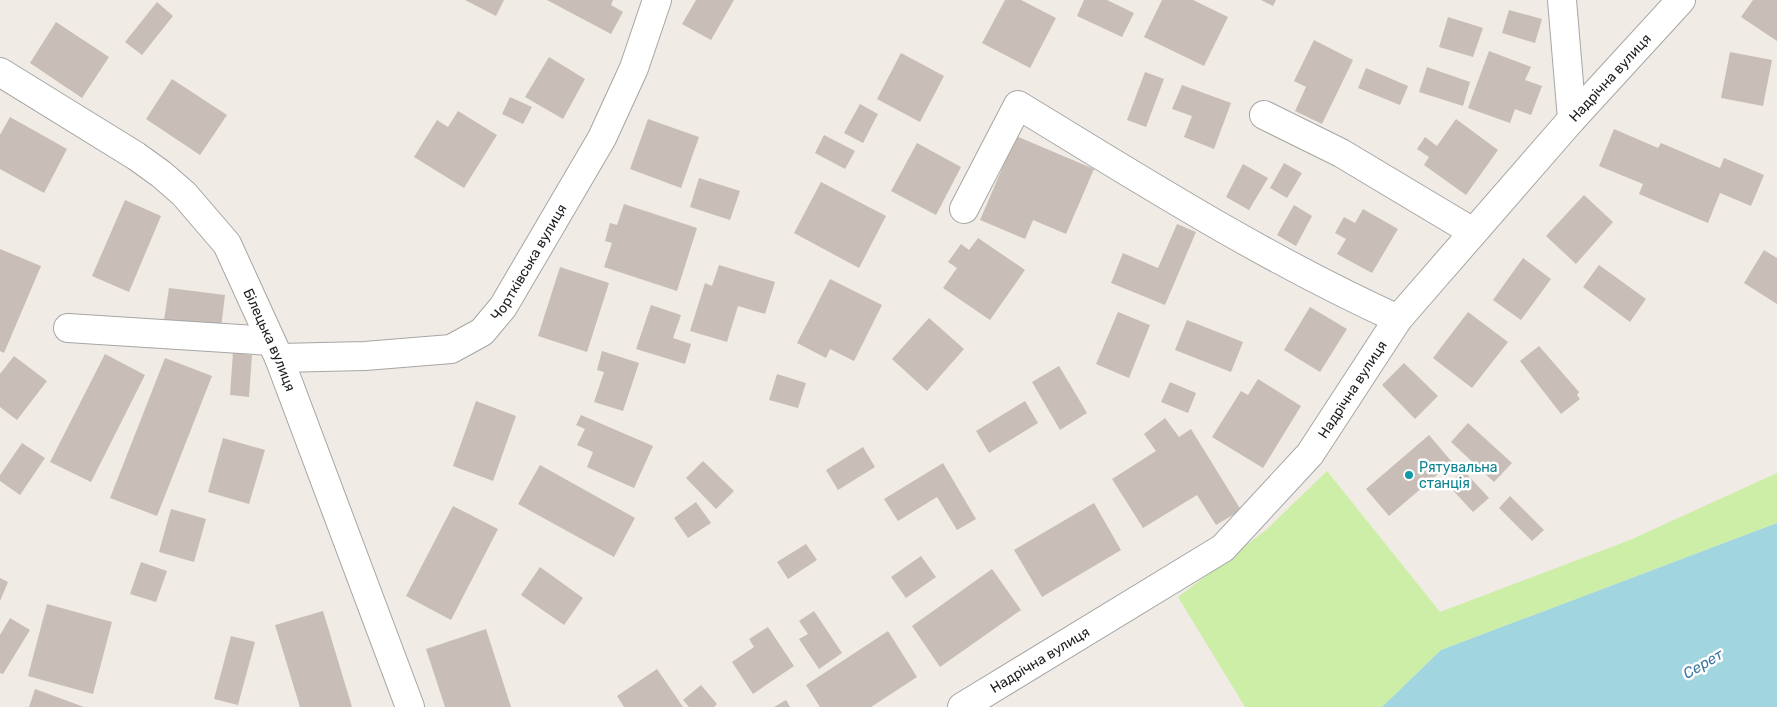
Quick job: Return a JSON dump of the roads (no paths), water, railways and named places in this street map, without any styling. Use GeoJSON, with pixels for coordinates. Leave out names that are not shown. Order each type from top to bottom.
{"type":"FeatureCollection","features":[{"type":"Feature","properties":{"kind":"street","name":"Чортківська вулиця"},"geometry":{"type":"LineString","coordinates":[[68,328],[365,356],[451,349],[482,332],[503,307],[602,138],[634,68],[657,0]]}},
{"type":"Feature","properties":{"kind":"street"},"geometry":{"type":"LineString","coordinates":[[1562,0],[1572,119]]}},
{"type":"Feature","properties":{"kind":"street","name":"Надрічна вулиця"},"geometry":{"type":"LineString","coordinates":[[962,707],[1223,548],[1310,454],[1398,318],[1572,119],[1681,0]]}},
{"type":"Feature","properties":{"kind":"street","name":"Білецька вулиця"},"geometry":{"type":"LineString","coordinates":[[0,72],[136,156],[184,194],[227,244],[275,349],[410,707]]}},
{"type":"Feature","properties":{"kind":"street"},"geometry":{"type":"LineString","coordinates":[[964,209],[1018,105],[1228,232],[1328,287],[1398,318]]}},
{"type":"Feature","properties":{"kind":"street"},"geometry":{"type":"LineString","coordinates":[[1264,115],[1341,153],[1473,232]]}},
{"type":"Feature","properties":{"kind":"water","name":"Серет"},"geometry":{"type":"Polygon","coordinates":[[[1777,523],[1777,707],[1382,707],[1441,650],[1777,523]]]}},
{"type":"Feature","properties":{"kind":"place","name":"Рятувальна станція"},"geometry":{"type":"Point","coordinates":[1409,475]}}]}
